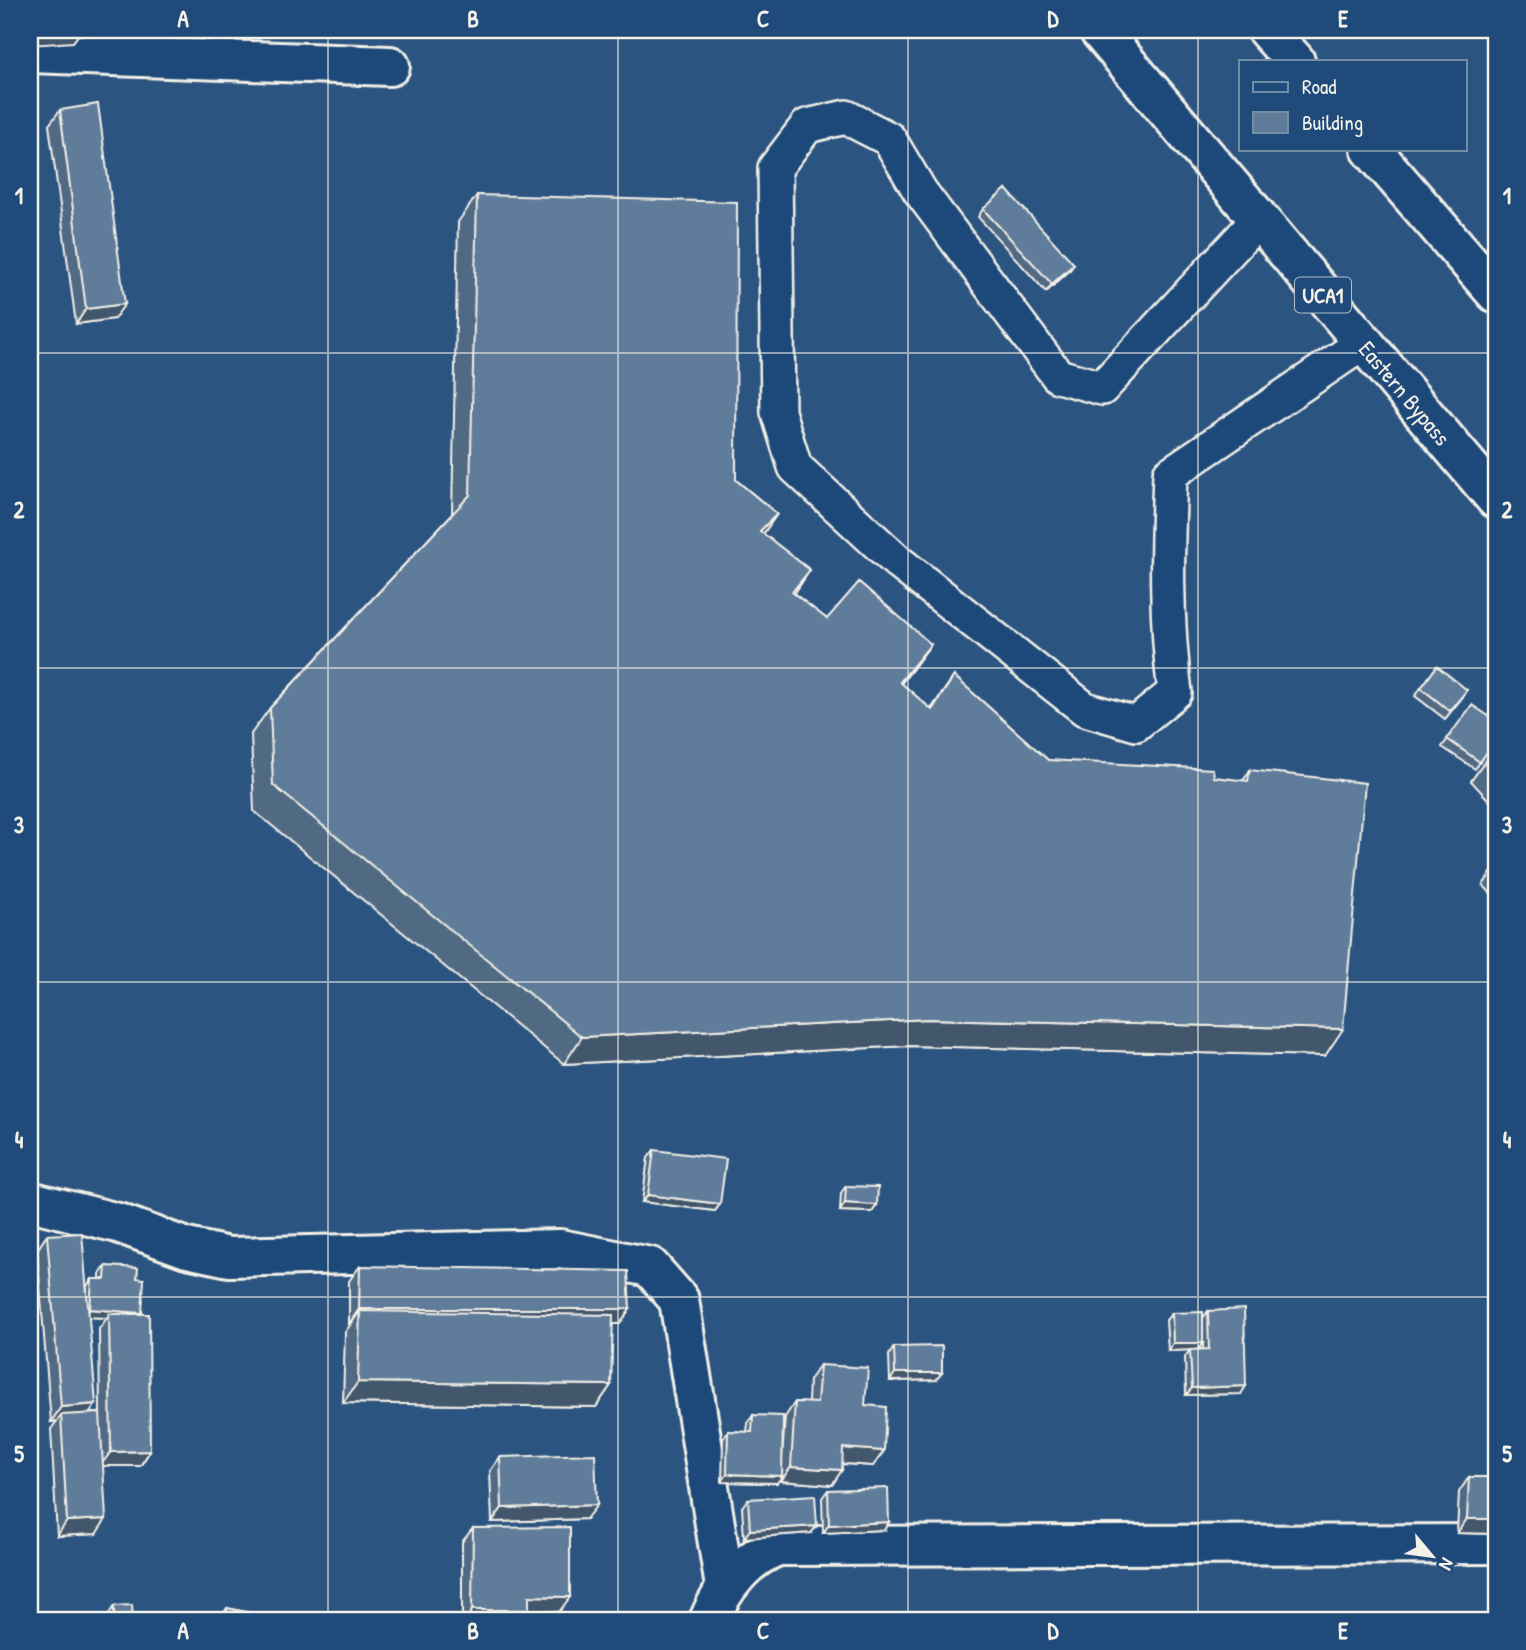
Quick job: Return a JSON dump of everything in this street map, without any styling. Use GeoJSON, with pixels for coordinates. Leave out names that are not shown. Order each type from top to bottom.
{"type":"FeatureCollection","features":[{"type":"Feature","properties":{"kind":"street","name":"Eastern Bypass"},"geometry":{"type":"LineString","coordinates":[[1099,30],[1496,499]]}},
{"type":"Feature","properties":{"kind":"street"},"geometry":{"type":"LineString","coordinates":[[1267,30],[1294,60]]}},
{"type":"Feature","properties":{"kind":"street"},"geometry":{"type":"LineString","coordinates":[[30,53],[390,66]]}},
{"type":"Feature","properties":{"kind":"street"},"geometry":{"type":"LineString","coordinates":[[1372,150],[1496,293]]}},
{"type":"Feature","properties":{"kind":"street"},"geometry":{"type":"LineString","coordinates":[[30,1201],[118,1223],[187,1248],[229,1257],[560,1250],[650,1267],[679,1300],[718,1604]]}},
{"type":"Feature","properties":{"kind":"street"},"geometry":{"type":"LineString","coordinates":[[718,1604],[762,1552],[778,1546],[1496,1544]]}},
{"type":"Feature","properties":{"kind":"lane"},"geometry":{"type":"LineString","coordinates":[[1259,219],[1102,388],[1058,376],[920,191],[889,139],[846,117],[807,126],[775,168],[778,412],[795,467],[898,562],[1085,709],[1136,724],[1175,692],[1166,586],[1170,474],[1363,343]]}},
{"type":"Feature","properties":{"kind":"building"},"geometry":{"type":"Polygon","coordinates":[[[98,104],[125,304],[86,309],[60,110],[98,104]]]}},
{"type":"Feature","properties":{"kind":"building"},"geometry":{"type":"Polygon","coordinates":[[[1006,189],[1074,264],[1052,284],[983,209],[1006,189]]]}},
{"type":"Feature","properties":{"kind":"building"},"geometry":{"type":"Polygon","coordinates":[[[477,195],[737,202],[736,480],[777,514],[760,531],[810,570],[792,592],[827,619],[859,582],[931,644],[900,682],[932,710],[954,676],[1048,760],[1213,769],[1214,777],[1248,781],[1250,770],[1365,783],[1343,1029],[928,1019],[582,1037],[273,785],[270,708],[470,495],[477,195]]]}},
{"type":"Feature","properties":{"kind":"building"},"geometry":{"type":"Polygon","coordinates":[[[1437,666],[1467,690],[1450,711],[1421,688],[1437,666]]]}},
{"type":"Feature","properties":{"kind":"building"},"geometry":{"type":"Polygon","coordinates":[[[1472,705],[1496,721],[1496,739],[1480,762],[1447,739],[1472,705]]]}},
{"type":"Feature","properties":{"kind":"building"},"geometry":{"type":"Polygon","coordinates":[[[1496,750],[1496,771],[1486,760],[1496,750]]]}},
{"type":"Feature","properties":{"kind":"building"},"geometry":{"type":"Polygon","coordinates":[[[654,1150],[726,1159],[720,1204],[648,1195],[654,1150]]]}},
{"type":"Feature","properties":{"kind":"building"},"geometry":{"type":"Polygon","coordinates":[[[846,1186],[878,1187],[877,1205],[845,1203],[846,1186]]]}},
{"type":"Feature","properties":{"kind":"building"},"geometry":{"type":"Polygon","coordinates":[[[82,1233],[96,1404],[61,1407],[47,1235],[82,1233]]]}},
{"type":"Feature","properties":{"kind":"building"},"geometry":{"type":"Polygon","coordinates":[[[106,1266],[138,1268],[137,1278],[144,1279],[142,1313],[90,1309],[92,1279],[105,1279],[106,1266]]]}},
{"type":"Feature","properties":{"kind":"building"},"geometry":{"type":"Polygon","coordinates":[[[360,1266],[628,1271],[630,1309],[359,1309],[360,1266]]]}},
{"type":"Feature","properties":{"kind":"building"},"geometry":{"type":"Polygon","coordinates":[[[1244,1309],[1246,1386],[1192,1388],[1190,1350],[1209,1349],[1208,1311],[1244,1309]]]}},
{"type":"Feature","properties":{"kind":"building"},"geometry":{"type":"Polygon","coordinates":[[[360,1311],[613,1315],[611,1385],[358,1382],[360,1311]]]}},
{"type":"Feature","properties":{"kind":"building"},"geometry":{"type":"Polygon","coordinates":[[[1203,1312],[1203,1343],[1173,1343],[1172,1313],[1203,1312]]]}},
{"type":"Feature","properties":{"kind":"building"},"geometry":{"type":"Polygon","coordinates":[[[109,1314],[149,1314],[150,1451],[111,1452],[109,1314]]]}},
{"type":"Feature","properties":{"kind":"building"},"geometry":{"type":"Polygon","coordinates":[[[942,1346],[942,1373],[895,1373],[894,1347],[942,1346]]]}},
{"type":"Feature","properties":{"kind":"building"},"geometry":{"type":"Polygon","coordinates":[[[820,1365],[868,1368],[865,1405],[886,1407],[884,1451],[843,1448],[842,1470],[791,1467],[795,1402],[817,1403],[820,1365]]]}},
{"type":"Feature","properties":{"kind":"building"},"geometry":{"type":"Polygon","coordinates":[[[100,1413],[106,1519],[67,1521],[61,1415],[100,1413]]]}},
{"type":"Feature","properties":{"kind":"building"},"geometry":{"type":"Polygon","coordinates":[[[753,1415],[783,1416],[782,1476],[727,1474],[728,1431],[752,1432],[753,1415]]]}},
{"type":"Feature","properties":{"kind":"building"},"geometry":{"type":"Polygon","coordinates":[[[595,1454],[597,1505],[502,1508],[500,1457],[595,1454]]]}},
{"type":"Feature","properties":{"kind":"building"},"geometry":{"type":"Polygon","coordinates":[[[1469,1477],[1496,1477],[1496,1519],[1467,1519],[1469,1477]]]}},
{"type":"Feature","properties":{"kind":"building"},"geometry":{"type":"Polygon","coordinates":[[[888,1488],[889,1522],[829,1525],[828,1490],[888,1488]]]}},
{"type":"Feature","properties":{"kind":"building"},"geometry":{"type":"Polygon","coordinates":[[[815,1495],[817,1526],[750,1530],[748,1499],[815,1495]]]}},
{"type":"Feature","properties":{"kind":"building"},"geometry":{"type":"Polygon","coordinates":[[[570,1527],[570,1597],[529,1596],[529,1610],[472,1610],[473,1528],[570,1527]]]}},
{"type":"Feature","properties":{"kind":"building"},"geometry":{"type":"Polygon","coordinates":[[[132,1605],[133,1620],[114,1620],[114,1606],[132,1605]]]}},
{"type":"Feature","properties":{"kind":"building"},"geometry":{"type":"Polygon","coordinates":[[[227,1608],[284,1620],[225,1620],[227,1608]]]}}]}
